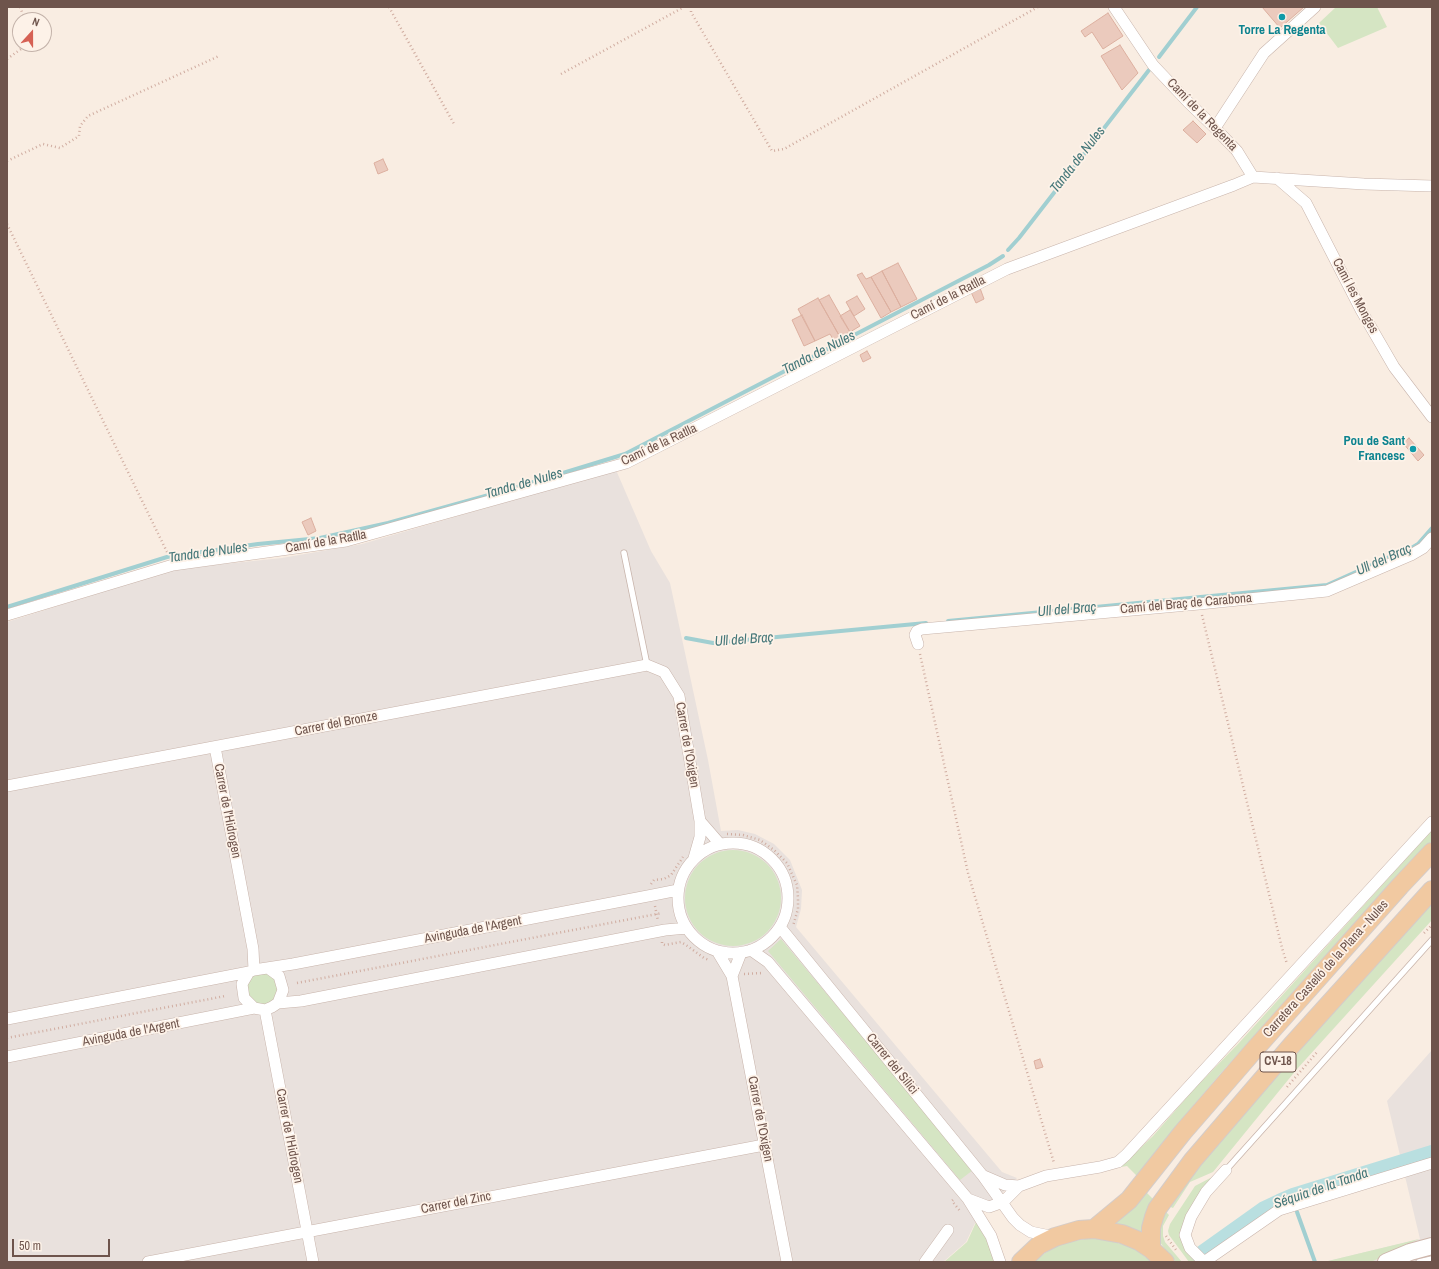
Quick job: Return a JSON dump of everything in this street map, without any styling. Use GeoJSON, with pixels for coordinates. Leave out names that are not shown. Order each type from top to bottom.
{"type":"FeatureCollection","features":[{"type":"Feature","properties":{"kind":"main road","name":"Carretera Castelló de la Plana - Nules"},"geometry":{"type":"LineString","coordinates":[[1094,1230],[1129,1200],[1183,1132],[1400,886],[1432,852]]}},
{"type":"Feature","properties":{"kind":"main road","name":"Carretera Castelló de la Plana - Nules"},"geometry":{"type":"LineString","coordinates":[[1151,1249],[1151,1228],[1157,1209],[1193,1160],[1292,1046],[1432,890]]}},
{"type":"Feature","properties":{"kind":"main road"},"geometry":{"type":"LineString","coordinates":[[1021,1262],[1039,1245],[1055,1237],[1079,1230],[1094,1230],[1122,1234],[1139,1241],[1151,1249],[1165,1262]]}},
{"type":"Feature","properties":{"kind":"main road"},"geometry":{"type":"LineString","coordinates":[[1386,1262],[1410,1252],[1432,1246]]}},
{"type":"Feature","properties":{"kind":"street","name":"Camí de la Regenta"},"geometry":{"type":"LineString","coordinates":[[1114,7],[1153,65],[1237,151],[1253,177]]}},
{"type":"Feature","properties":{"kind":"street"},"geometry":{"type":"LineString","coordinates":[[1215,128],[1264,53],[1315,7]]}},
{"type":"Feature","properties":{"kind":"street"},"geometry":{"type":"LineString","coordinates":[[1253,177],[1364,184],[1432,186]]}},
{"type":"Feature","properties":{"kind":"street","name":"Camí de la Ratlla"},"geometry":{"type":"LineString","coordinates":[[7,615],[173,565],[346,541],[626,463],[1007,268],[1253,177]]}},
{"type":"Feature","properties":{"kind":"street","name":"Camí les Monges"},"geometry":{"type":"LineString","coordinates":[[1277,178],[1306,203],[1361,310],[1394,367],[1432,417]]}},
{"type":"Feature","properties":{"kind":"street","name":"Camí del Braç de Carabona"},"geometry":{"type":"LineString","coordinates":[[918,644],[915,635],[922,629],[1327,591],[1411,556],[1423,548],[1432,538]]}},
{"type":"Feature","properties":{"kind":"street","name":"Carrer de l'Oxigen"},"geometry":{"type":"LineString","coordinates":[[646,665],[664,672],[679,696],[700,821],[700,837],[694,858]]}},
{"type":"Feature","properties":{"kind":"street","name":"Carrer del Bronze"},"geometry":{"type":"LineString","coordinates":[[7,786],[646,665]]}},
{"type":"Feature","properties":{"kind":"street","name":"Carrer de l'Hidrogen"},"geometry":{"type":"LineString","coordinates":[[215,747],[253,949],[251,971]]}},
{"type":"Feature","properties":{"kind":"street"},"geometry":{"type":"LineString","coordinates":[[700,821],[720,844]]}},
{"type":"Feature","properties":{"kind":"street"},"geometry":{"type":"LineString","coordinates":[[983,1176],[1005,1185],[1019,1186],[1058,1173],[1100,1167],[1118,1162],[1432,822]]}},
{"type":"Feature","properties":{"kind":"street"},"geometry":{"type":"LineString","coordinates":[[720,844],[737,844],[755,848],[771,859],[782,874],[788,892],[787,910],[780,927],[767,941],[746,951],[729,953],[717,951],[700,942],[687,928],[679,911],[678,890],[682,878],[694,858],[710,848],[720,844]]}},
{"type":"Feature","properties":{"kind":"street","name":"Avinguda de l'Argent"},"geometry":{"type":"LineString","coordinates":[[268,968],[678,890]]}},
{"type":"Feature","properties":{"kind":"street","name":"Carrer del Silici"},"geometry":{"type":"LineString","coordinates":[[780,927],[983,1176],[1013,1218],[1020,1225],[1031,1232],[1055,1237]]}},
{"type":"Feature","properties":{"kind":"street"},"geometry":{"type":"LineString","coordinates":[[251,971],[242,984],[244,998],[260,1009],[272,1007],[278,1003],[300,1001],[665,930],[687,928]]}},
{"type":"Feature","properties":{"kind":"street","name":"Carrer de l'Oxigen"},"geometry":{"type":"LineString","coordinates":[[717,951],[732,976],[787,1262]]}},
{"type":"Feature","properties":{"kind":"street"},"geometry":{"type":"LineString","coordinates":[[732,976],[746,951]]}},
{"type":"Feature","properties":{"kind":"street"},"geometry":{"type":"LineString","coordinates":[[746,951],[768,962],[968,1199],[992,1236],[1000,1262]]}},
{"type":"Feature","properties":{"kind":"street"},"geometry":{"type":"LineString","coordinates":[[7,1019],[268,968],[280,976],[284,990],[278,1003]]}},
{"type":"Feature","properties":{"kind":"street","name":"Carrer de l'Hidrogen"},"geometry":{"type":"LineString","coordinates":[[260,1009],[313,1262]]}},
{"type":"Feature","properties":{"kind":"street","name":"Avinguda de l'Argent"},"geometry":{"type":"LineString","coordinates":[[7,1057],[260,1009]]}},
{"type":"Feature","properties":{"kind":"street","name":"Carrer del Zinc"},"geometry":{"type":"LineString","coordinates":[[148,1262],[764,1145]]}},
{"type":"Feature","properties":{"kind":"street"},"geometry":{"type":"LineString","coordinates":[[1226,1170],[1206,1192],[1191,1217],[1185,1235],[1190,1248],[1204,1262],[1279,1210],[1432,1163]]}},
{"type":"Feature","properties":{"kind":"street"},"geometry":{"type":"LineString","coordinates":[[968,1199],[989,1207],[1003,1202],[1019,1186]]}},
{"type":"Feature","properties":{"kind":"street"},"geometry":{"type":"LineString","coordinates":[[925,1262],[948,1230]]}},
{"type":"Feature","properties":{"kind":"lane"},"geometry":{"type":"LineString","coordinates":[[624,553],[646,665]]}},
{"type":"Feature","properties":{"kind":"lane"},"geometry":{"type":"LineString","coordinates":[[1226,1170],[1432,940]]}},
{"type":"Feature","properties":{"kind":"lane"},"geometry":{"type":"LineString","coordinates":[[1419,1262],[1432,1259]]}},
{"type":"Feature","properties":{"kind":"path"},"geometry":{"type":"LineString","coordinates":[[390,7],[454,124]]}},
{"type":"Feature","properties":{"kind":"path"},"geometry":{"type":"LineString","coordinates":[[561,74],[684,7]]}},
{"type":"Feature","properties":{"kind":"path"},"geometry":{"type":"LineString","coordinates":[[691,7],[691,12],[772,151],[784,149],[1038,7]]}},
{"type":"Feature","properties":{"kind":"path"},"geometry":{"type":"LineString","coordinates":[[7,59],[17,52]]}},
{"type":"Feature","properties":{"kind":"path"},"geometry":{"type":"LineString","coordinates":[[7,161],[43,144],[60,148],[79,136],[80,126],[88,116],[220,56]]}},
{"type":"Feature","properties":{"kind":"path"},"geometry":{"type":"LineString","coordinates":[[7,224],[167,552]]}},
{"type":"Feature","properties":{"kind":"path"},"geometry":{"type":"LineString","coordinates":[[1199,604],[1280,940],[1291,975]]}},
{"type":"Feature","properties":{"kind":"path"},"geometry":{"type":"LineString","coordinates":[[918,644],[968,873],[1058,1173]]}},
{"type":"Feature","properties":{"kind":"path"},"geometry":{"type":"LineString","coordinates":[[297,983],[662,913]]}},
{"type":"Feature","properties":{"kind":"path"},"geometry":{"type":"LineString","coordinates":[[7,1038],[225,996]]}},
{"type":"Feature","properties":{"kind":"shaded area"},"geometry":{"type":"Polygon","coordinates":[[[616,470],[651,551],[670,583],[708,760],[721,831],[738,830],[755,834],[774,844],[790,860],[802,890],[801,909],[796,927],[1002,1172],[1017,1178],[977,1219],[966,1242],[943,1262],[7,1262],[7,622],[175,569],[282,558],[362,544],[616,470]]]}},
{"type":"Feature","properties":{"kind":"shaded area"},"geometry":{"type":"Polygon","coordinates":[[[1432,1050],[1432,1262],[1329,1262],[1328,1261],[1420,1239],[1387,1101],[1432,1050]]]}},
{"type":"Feature","properties":{"kind":"green space"},"geometry":{"type":"Polygon","coordinates":[[[1336,7],[1377,7],[1387,27],[1338,48],[1319,23],[1336,7]]]}},
{"type":"Feature","properties":{"kind":"green space"},"geometry":{"type":"Polygon","coordinates":[[[1432,830],[1432,841],[1315,967],[1221,1073],[1181,1120],[1137,1176],[1127,1166],[1119,1166],[1153,1136],[1195,1088],[1238,1044],[1432,830]]]}},
{"type":"Feature","properties":{"kind":"green space"},"geometry":{"type":"Polygon","coordinates":[[[733,850],[751,854],[767,864],[777,880],[781,898],[777,916],[767,932],[751,942],[733,946],[715,942],[699,932],[689,916],[685,898],[689,880],[699,864],[715,854],[733,850]]]}},
{"type":"Feature","properties":{"kind":"green space"},"geometry":{"type":"Polygon","coordinates":[[[1432,900],[1432,920],[1297,1069],[1213,1172],[1190,1182],[1173,1208],[1168,1206],[1207,1153],[1432,900]]]}},
{"type":"Feature","properties":{"kind":"green space"},"geometry":{"type":"Polygon","coordinates":[[[781,939],[973,1170],[960,1180],[768,951],[781,939]]]}},
{"type":"Feature","properties":{"kind":"green space"},"geometry":{"type":"Polygon","coordinates":[[[262,973],[271,976],[275,980],[278,989],[275,998],[271,1002],[262,1005],[253,1002],[249,998],[246,989],[249,980],[253,976],[262,973]]]}},
{"type":"Feature","properties":{"kind":"green space"},"geometry":{"type":"Polygon","coordinates":[[[1216,1175],[1184,1234],[1204,1262],[1189,1262],[1169,1235],[1168,1231],[1170,1224],[1195,1186],[1216,1175]]]}},
{"type":"Feature","properties":{"kind":"green space"},"geometry":{"type":"Polygon","coordinates":[[[1145,1191],[1153,1199],[1145,1236],[1113,1223],[1145,1191]]]}},
{"type":"Feature","properties":{"kind":"green space"},"geometry":{"type":"Polygon","coordinates":[[[1165,1211],[1169,1215],[1163,1226],[1163,1236],[1165,1242],[1182,1262],[1176,1262],[1160,1242],[1158,1234],[1165,1211]]]}},
{"type":"Feature","properties":{"kind":"green space"},"geometry":{"type":"Polygon","coordinates":[[[977,1220],[992,1245],[996,1262],[944,1262],[967,1242],[977,1220]]]}},
{"type":"Feature","properties":{"kind":"green space"},"geometry":{"type":"Polygon","coordinates":[[[1090,1238],[1112,1241],[1135,1249],[1152,1262],[1034,1262],[1045,1253],[1059,1245],[1090,1238]]]}},
{"type":"Feature","properties":{"kind":"green space"},"geometry":{"type":"Polygon","coordinates":[[[1419,1239],[1371,1262],[1320,1262],[1328,1261],[1419,1239]]]}},
{"type":"Feature","properties":{"kind":"building","name":"Torre La Regenta"},"geometry":{"type":"Polygon","coordinates":[[[1262,7],[1304,7],[1280,28],[1262,7]]]}},
{"type":"Feature","properties":{"kind":"building"},"geometry":{"type":"Polygon","coordinates":[[[1108,13],[1123,36],[1103,49],[1092,32],[1085,37],[1081,31],[1108,13]]]}},
{"type":"Feature","properties":{"kind":"building"},"geometry":{"type":"Polygon","coordinates":[[[1120,45],[1138,73],[1122,90],[1101,56],[1120,45]]]}},
{"type":"Feature","properties":{"kind":"building"},"geometry":{"type":"Polygon","coordinates":[[[1193,121],[1206,134],[1197,143],[1183,130],[1193,121]]]}},
{"type":"Feature","properties":{"kind":"building"},"geometry":{"type":"Polygon","coordinates":[[[383,159],[388,170],[378,174],[374,163],[383,159]]]}},
{"type":"Feature","properties":{"kind":"building"},"geometry":{"type":"Polygon","coordinates":[[[898,263],[917,299],[901,307],[882,271],[898,263]]]}},
{"type":"Feature","properties":{"kind":"building"},"geometry":{"type":"Polygon","coordinates":[[[882,271],[901,307],[891,312],[871,277],[882,271]]]}},
{"type":"Feature","properties":{"kind":"building"},"geometry":{"type":"Polygon","coordinates":[[[862,273],[866,279],[871,277],[891,312],[881,318],[857,275],[862,273]]]}},
{"type":"Feature","properties":{"kind":"building"},"geometry":{"type":"Polygon","coordinates":[[[980,288],[984,299],[976,303],[971,292],[980,288]]]}},
{"type":"Feature","properties":{"kind":"building"},"geometry":{"type":"Polygon","coordinates":[[[829,295],[850,332],[840,337],[819,300],[829,295]]]}},
{"type":"Feature","properties":{"kind":"building"},"geometry":{"type":"Polygon","coordinates":[[[857,296],[865,309],[854,316],[846,302],[857,296]]]}},
{"type":"Feature","properties":{"kind":"building"},"geometry":{"type":"Polygon","coordinates":[[[818,298],[840,337],[834,341],[830,334],[815,341],[798,309],[818,298]]]}},
{"type":"Feature","properties":{"kind":"building"},"geometry":{"type":"Polygon","coordinates":[[[850,310],[860,326],[850,332],[840,316],[850,310]]]}},
{"type":"Feature","properties":{"kind":"building"},"geometry":{"type":"Polygon","coordinates":[[[802,315],[815,341],[804,346],[792,320],[802,315]]]}},
{"type":"Feature","properties":{"kind":"building"},"geometry":{"type":"Polygon","coordinates":[[[867,351],[871,358],[863,362],[860,355],[867,351]]]}},
{"type":"Feature","properties":{"kind":"building","name":"Pou de Sant Francesc"},"geometry":{"type":"Polygon","coordinates":[[[1409,438],[1424,455],[1418,461],[1403,443],[1409,438]]]}},
{"type":"Feature","properties":{"kind":"building"},"geometry":{"type":"Polygon","coordinates":[[[311,518],[316,531],[308,535],[302,522],[311,518]]]}},
{"type":"Feature","properties":{"kind":"building"},"geometry":{"type":"Polygon","coordinates":[[[1040,1059],[1043,1067],[1036,1069],[1034,1061],[1040,1059]]]}},
{"type":"Feature","properties":{"kind":"waterway"},"geometry":{"type":"LineString","coordinates":[[1159,57],[1197,7]]}},
{"type":"Feature","properties":{"kind":"waterway","name":"Tanda de Nules"},"geometry":{"type":"LineString","coordinates":[[1008,250],[1019,238],[1149,70]]}},
{"type":"Feature","properties":{"kind":"waterway","name":"Tanda de Nules"},"geometry":{"type":"LineString","coordinates":[[7,607],[167,557],[258,544],[320,538],[388,523],[514,488],[625,454],[989,265],[1003,256]]}},
{"type":"Feature","properties":{"kind":"waterway","name":"Ull del Braç"},"geometry":{"type":"LineString","coordinates":[[948,621],[1327,585],[1389,557],[1405,552],[1418,544],[1432,528]]}},
{"type":"Feature","properties":{"kind":"waterway","name":"Ull del Braç"},"geometry":{"type":"LineString","coordinates":[[686,638],[713,643],[926,623]]}},
{"type":"Feature","properties":{"kind":"waterway","name":"Séquia de la Tanda"},"geometry":{"type":"LineString","coordinates":[[1198,1255],[1264,1208],[1279,1201],[1293,1195],[1432,1152]]}},
{"type":"Feature","properties":{"kind":"waterway"},"geometry":{"type":"LineString","coordinates":[[1414,1158],[1421,1160],[1432,1156]]}},
{"type":"Feature","properties":{"kind":"waterway"},"geometry":{"type":"LineString","coordinates":[[1297,1212],[1315,1262]]}},
{"type":"Feature","properties":{"kind":"place","name":"Torre La Regenta"},"geometry":{"type":"Point","coordinates":[1282,17]}},
{"type":"Feature","properties":{"kind":"place","name":"Pou de Sant Francesc"},"geometry":{"type":"Point","coordinates":[1413,449]}}]}
